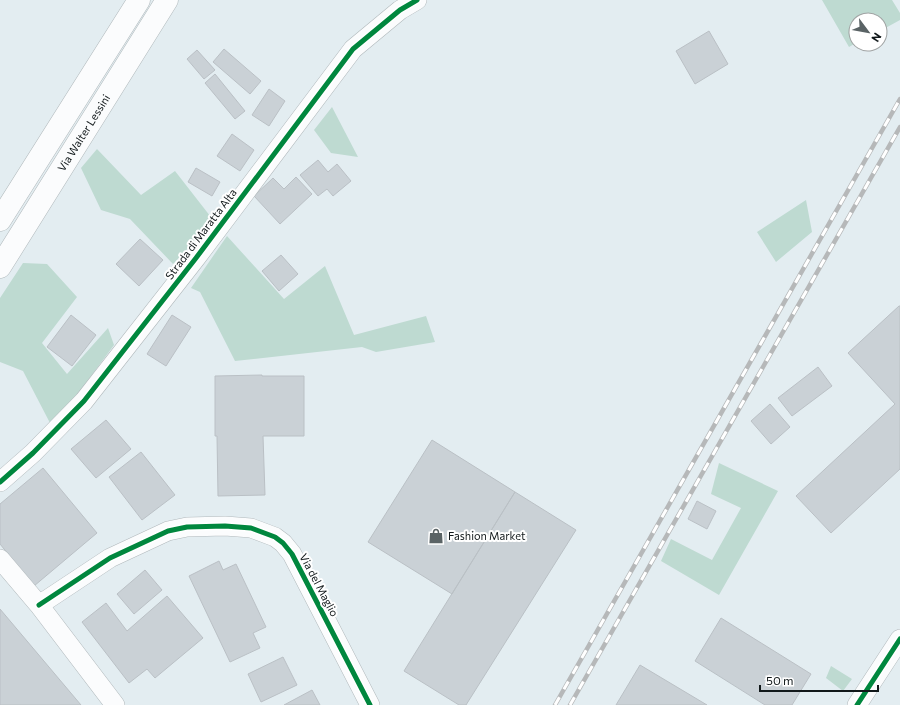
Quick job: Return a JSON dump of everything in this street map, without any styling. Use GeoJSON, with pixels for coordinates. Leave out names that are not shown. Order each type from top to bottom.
{"type":"FeatureCollection","features":[{"type":"Feature","properties":{"kind":"main road"},"geometry":{"type":"LineString","coordinates":[[0,220],[139,0]]}},
{"type":"Feature","properties":{"kind":"main road","name":"Via Walter Lessini"},"geometry":{"type":"LineString","coordinates":[[0,267],[167,0]]}},
{"type":"Feature","properties":{"kind":"street","name":"Strada di Maratta Alta"},"geometry":{"type":"LineString","coordinates":[[0,482],[33,453],[84,401],[196,258],[353,50],[400,10],[417,0]]}},
{"type":"Feature","properties":{"kind":"street","name":"Via del Maglio"},"geometry":{"type":"LineString","coordinates":[[39,605],[110,558],[168,531],[187,527],[206,526],[251,528],[275,537],[283,543],[292,554],[370,705]]}},
{"type":"Feature","properties":{"kind":"street"},"geometry":{"type":"LineString","coordinates":[[0,559],[39,605],[116,705]]}},
{"type":"Feature","properties":{"kind":"street"},"geometry":{"type":"LineString","coordinates":[[857,705],[900,640]]}},
{"type":"Feature","properties":{"kind":"green space"},"geometry":{"type":"Polygon","coordinates":[[[822,0],[892,0],[900,13],[900,20],[888,27],[888,12],[848,12],[848,45],[822,0]]]}},
{"type":"Feature","properties":{"kind":"green space"},"geometry":{"type":"Polygon","coordinates":[[[332,107],[358,157],[331,153],[314,130],[332,107]]]}},
{"type":"Feature","properties":{"kind":"green space"},"geometry":{"type":"Polygon","coordinates":[[[97,149],[141,195],[175,171],[214,221],[173,264],[130,219],[101,210],[81,168],[97,149]]]}},
{"type":"Feature","properties":{"kind":"green space"},"geometry":{"type":"Polygon","coordinates":[[[806,200],[812,232],[776,262],[757,232],[806,200]]]}},
{"type":"Feature","properties":{"kind":"green space"},"geometry":{"type":"Polygon","coordinates":[[[227,236],[284,299],[325,266],[354,335],[426,316],[435,342],[376,352],[362,347],[235,361],[200,292],[191,288],[227,236]]]}},
{"type":"Feature","properties":{"kind":"green space"},"geometry":{"type":"Polygon","coordinates":[[[23,263],[47,264],[77,297],[42,343],[67,374],[108,328],[114,345],[72,402],[50,423],[23,371],[0,362],[0,298],[23,263]]]}},
{"type":"Feature","properties":{"kind":"green space"},"geometry":{"type":"Polygon","coordinates":[[[719,463],[778,491],[719,595],[661,561],[671,539],[712,560],[741,508],[711,494],[719,463]]]}},
{"type":"Feature","properties":{"kind":"green space"},"geometry":{"type":"Polygon","coordinates":[[[831,666],[852,679],[843,691],[826,678],[831,666]]]}},
{"type":"Feature","properties":{"kind":"building"},"geometry":{"type":"Polygon","coordinates":[[[709,31],[728,64],[695,84],[676,51],[709,31]]]}},
{"type":"Feature","properties":{"kind":"building"},"geometry":{"type":"Polygon","coordinates":[[[224,49],[261,81],[250,94],[213,62],[224,49]]]}},
{"type":"Feature","properties":{"kind":"building"},"geometry":{"type":"Polygon","coordinates":[[[197,50],[215,70],[204,79],[187,59],[197,50]]]}},
{"type":"Feature","properties":{"kind":"building"},"geometry":{"type":"Polygon","coordinates":[[[215,74],[245,111],[235,119],[205,83],[215,74]]]}},
{"type":"Feature","properties":{"kind":"building"},"geometry":{"type":"Polygon","coordinates":[[[269,89],[285,101],[269,126],[252,115],[269,89]]]}},
{"type":"Feature","properties":{"kind":"building"},"geometry":{"type":"Polygon","coordinates":[[[232,134],[254,150],[240,171],[217,156],[232,134]]]}},
{"type":"Feature","properties":{"kind":"building"},"geometry":{"type":"Polygon","coordinates":[[[318,160],[328,172],[337,164],[351,181],[333,196],[327,189],[318,196],[300,175],[318,160]]]}},
{"type":"Feature","properties":{"kind":"building"},"geometry":{"type":"Polygon","coordinates":[[[196,168],[220,182],[212,196],[188,182],[196,168]]]}},
{"type":"Feature","properties":{"kind":"building"},"geometry":{"type":"Polygon","coordinates":[[[296,177],[312,194],[280,224],[254,196],[273,178],[284,189],[296,177]]]}},
{"type":"Feature","properties":{"kind":"building"},"geometry":{"type":"Polygon","coordinates":[[[140,239],[163,260],[139,286],[116,264],[140,239]]]}},
{"type":"Feature","properties":{"kind":"building"},"geometry":{"type":"Polygon","coordinates":[[[281,255],[298,274],[279,291],[262,271],[281,255]]]}},
{"type":"Feature","properties":{"kind":"building"},"geometry":{"type":"Polygon","coordinates":[[[899,306],[900,469],[831,533],[796,496],[895,404],[848,353],[899,306]]]}},
{"type":"Feature","properties":{"kind":"building"},"geometry":{"type":"Polygon","coordinates":[[[71,315],[96,335],[72,366],[47,347],[71,315]]]}},
{"type":"Feature","properties":{"kind":"building"},"geometry":{"type":"Polygon","coordinates":[[[172,315],[191,327],[166,366],[147,354],[172,315]]]}},
{"type":"Feature","properties":{"kind":"building"},"geometry":{"type":"Polygon","coordinates":[[[818,367],[832,386],[792,416],[778,398],[818,367]]]}},
{"type":"Feature","properties":{"kind":"building"},"geometry":{"type":"Polygon","coordinates":[[[215,376],[304,376],[304,436],[263,436],[265,495],[218,496],[217,436],[215,436],[215,376]]]}},
{"type":"Feature","properties":{"kind":"building"},"geometry":{"type":"Polygon","coordinates":[[[770,404],[790,427],[771,444],[751,421],[770,404]]]}},
{"type":"Feature","properties":{"kind":"building"},"geometry":{"type":"Polygon","coordinates":[[[106,420],[131,449],[96,478],[71,449],[106,420]]]}},
{"type":"Feature","properties":{"kind":"building"},"geometry":{"type":"Polygon","coordinates":[[[432,440],[515,492],[452,594],[368,542],[432,440]]]}},
{"type":"Feature","properties":{"kind":"building"},"geometry":{"type":"Polygon","coordinates":[[[141,452],[175,495],[142,520],[109,477],[141,452]]]}},
{"type":"Feature","properties":{"kind":"building"},"geometry":{"type":"Polygon","coordinates":[[[43,468],[97,533],[34,586],[0,544],[0,504],[43,468]]]}},
{"type":"Feature","properties":{"kind":"building"},"geometry":{"type":"Polygon","coordinates":[[[515,492],[576,530],[466,705],[459,705],[404,671],[515,492]]]}},
{"type":"Feature","properties":{"kind":"building"},"geometry":{"type":"Polygon","coordinates":[[[697,501],[716,511],[707,529],[688,519],[697,501]]]}},
{"type":"Feature","properties":{"kind":"building"},"geometry":{"type":"Polygon","coordinates":[[[219,561],[223,570],[236,564],[266,627],[253,633],[260,648],[230,662],[189,576],[219,561]]]}},
{"type":"Feature","properties":{"kind":"building"},"geometry":{"type":"Polygon","coordinates":[[[145,570],[162,590],[134,614],[117,594],[145,570]]]}},
{"type":"Feature","properties":{"kind":"building"},"geometry":{"type":"Polygon","coordinates":[[[167,596],[203,638],[155,678],[147,669],[129,683],[82,622],[106,603],[127,631],[167,596]]]}},
{"type":"Feature","properties":{"kind":"building"},"geometry":{"type":"Polygon","coordinates":[[[0,609],[81,705],[0,705],[0,609]]]}},
{"type":"Feature","properties":{"kind":"building"},"geometry":{"type":"Polygon","coordinates":[[[721,618],[811,674],[792,705],[765,705],[695,661],[721,618]]]}},
{"type":"Feature","properties":{"kind":"building"},"geometry":{"type":"Polygon","coordinates":[[[283,657],[297,685],[261,702],[248,674],[283,657]]]}},
{"type":"Feature","properties":{"kind":"building"},"geometry":{"type":"Polygon","coordinates":[[[640,665],[707,705],[616,705],[640,665]]]}},
{"type":"Feature","properties":{"kind":"building"},"geometry":{"type":"Polygon","coordinates":[[[312,690],[320,705],[284,705],[312,690]]]}},
{"type":"Feature","properties":{"kind":"railway"},"geometry":{"type":"LineString","coordinates":[[555,705],[900,99]]}},
{"type":"Feature","properties":{"kind":"railway"},"geometry":{"type":"LineString","coordinates":[[570,705],[900,127]]}},
{"type":"Feature","properties":{"kind":"cycle path"},"geometry":{"type":"LineString","coordinates":[[0,482],[33,453],[84,401],[196,258],[353,49],[400,10],[417,0]]}},
{"type":"Feature","properties":{"kind":"cycle path"},"geometry":{"type":"LineString","coordinates":[[39,605],[110,558],[168,531],[187,527],[225,526],[251,528],[275,537],[283,543],[292,554],[370,705]]}},
{"type":"Feature","properties":{"kind":"cycle path"},"geometry":{"type":"LineString","coordinates":[[857,705],[900,639]]}},
{"type":"Feature","properties":{"kind":"place","name":"Fashion Market"},"geometry":{"type":"Point","coordinates":[436,536]}}]}
